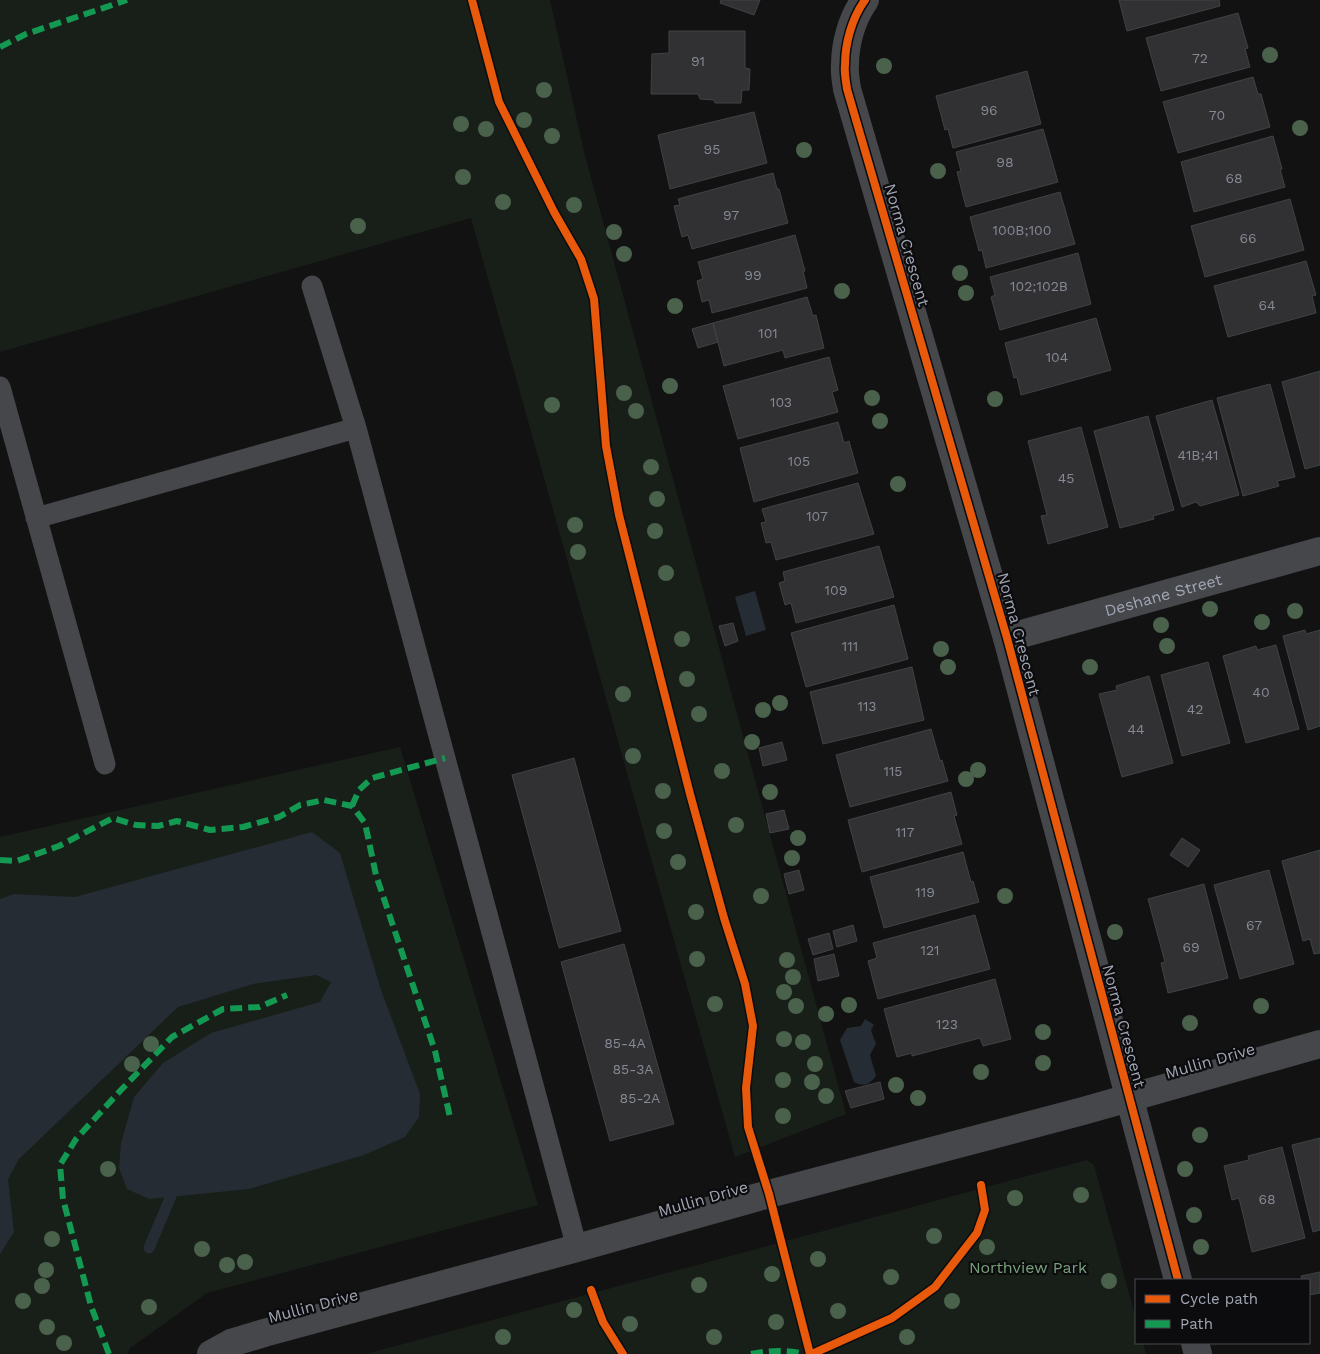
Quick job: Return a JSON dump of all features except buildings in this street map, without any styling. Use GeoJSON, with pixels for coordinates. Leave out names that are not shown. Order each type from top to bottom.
{"type":"FeatureCollection","features":[{"type":"Feature","properties":{"kind":"street","name":"Norma Crescent"},"geometry":{"type":"LineString","coordinates":[[865,0],[852,22],[844,65],[847,89],[1007,638],[1178,1279]]}},
{"type":"Feature","properties":{"kind":"street","name":"Deshane Street"},"geometry":{"type":"LineString","coordinates":[[1007,638],[1320,551]]}},
{"type":"Feature","properties":{"kind":"street","name":"Mullin Drive"},"geometry":{"type":"LineString","coordinates":[[211,1354],[231,1343],[769,1194],[1129,1098],[1320,1044]]}},
{"type":"Feature","properties":{"kind":"lane"},"geometry":{"type":"LineString","coordinates":[[312,286],[356,428],[577,1248]]}},
{"type":"Feature","properties":{"kind":"lane"},"geometry":{"type":"LineString","coordinates":[[0,387],[105,764]]}},
{"type":"Feature","properties":{"kind":"lane"},"geometry":{"type":"LineString","coordinates":[[36,518],[356,428]]}},
{"type":"Feature","properties":{"kind":"green space"},"geometry":{"type":"Polygon","coordinates":[[[0,0],[550,0],[584,152],[846,1114],[735,1157],[471,218],[0,352],[0,0]]]}},
{"type":"Feature","properties":{"kind":"green space"},"geometry":{"type":"Polygon","coordinates":[[[400,747],[538,1205],[207,1293],[130,1348],[127,1354],[0,1354],[0,837],[400,747]]]}},
{"type":"Feature","properties":{"kind":"green space","name":"Northview Park"},"geometry":{"type":"Polygon","coordinates":[[[1087,1160],[1094,1165],[1135,1315],[1135,1344],[1143,1344],[1146,1354],[366,1354],[1087,1160]]]}},
{"type":"Feature","properties":{"kind":"shaded area"},"geometry":{"type":"Polygon","coordinates":[[[755,591],[766,630],[746,636],[735,597],[755,591]]]}},
{"type":"Feature","properties":{"kind":"shaded area"},"geometry":{"type":"Polygon","coordinates":[[[312,832],[340,853],[381,990],[420,1094],[419,1117],[405,1137],[364,1155],[249,1189],[149,1199],[127,1189],[119,1168],[121,1143],[134,1097],[163,1063],[211,1033],[320,1002],[331,982],[316,975],[253,984],[178,1007],[19,1159],[8,1179],[14,1232],[0,1254],[0,899],[14,894],[75,897],[312,832]]]}},
{"type":"Feature","properties":{"kind":"shaded area"},"geometry":{"type":"Polygon","coordinates":[[[865,1019],[874,1025],[871,1030],[876,1044],[870,1055],[876,1076],[864,1085],[854,1082],[840,1040],[847,1028],[861,1026],[865,1019]]]}},
{"type":"Feature","properties":{"kind":"waterway"},"geometry":{"type":"LineString","coordinates":[[149,1248],[171,1196]]}},
{"type":"Feature","properties":{"kind":"marked path"},"geometry":{"type":"LineString","coordinates":[[0,47],[26,34],[127,0]]}},
{"type":"Feature","properties":{"kind":"marked path"},"geometry":{"type":"LineString","coordinates":[[352,806],[359,790],[372,778],[445,758]]}},
{"type":"Feature","properties":{"kind":"marked path"},"geometry":{"type":"LineString","coordinates":[[0,860],[17,861],[59,846],[113,818],[136,825],[158,826],[177,821],[210,830],[243,827],[279,817],[300,805],[324,800],[352,806],[365,823],[376,875],[435,1051],[450,1117]]}},
{"type":"Feature","properties":{"kind":"marked path"},"geometry":{"type":"LineString","coordinates":[[109,1354],[91,1306],[63,1199],[60,1165],[76,1139],[172,1037],[223,1009],[259,1007],[287,995]]}},
{"type":"Feature","properties":{"kind":"marked path"},"geometry":{"type":"LineString","coordinates":[[751,1354],[779,1351],[806,1354]]}},
{"type":"Feature","properties":{"kind":"cycle path"},"geometry":{"type":"LineString","coordinates":[[472,0],[499,102],[554,212],[581,259],[594,299],[606,446],[619,515],[690,794],[724,918],[745,984],[753,1026],[746,1088],[748,1127],[769,1194],[810,1354]]}},
{"type":"Feature","properties":{"kind":"cycle path"},"geometry":{"type":"LineString","coordinates":[[865,0],[856,15],[848,40],[845,57],[847,89],[1007,638],[1178,1279]]}},
{"type":"Feature","properties":{"kind":"cycle path"},"geometry":{"type":"LineString","coordinates":[[812,1354],[892,1318],[935,1287],[977,1233],[985,1210],[981,1185]]}},
{"type":"Feature","properties":{"kind":"cycle path"},"geometry":{"type":"LineString","coordinates":[[591,1290],[603,1322],[623,1354]]}}]}
